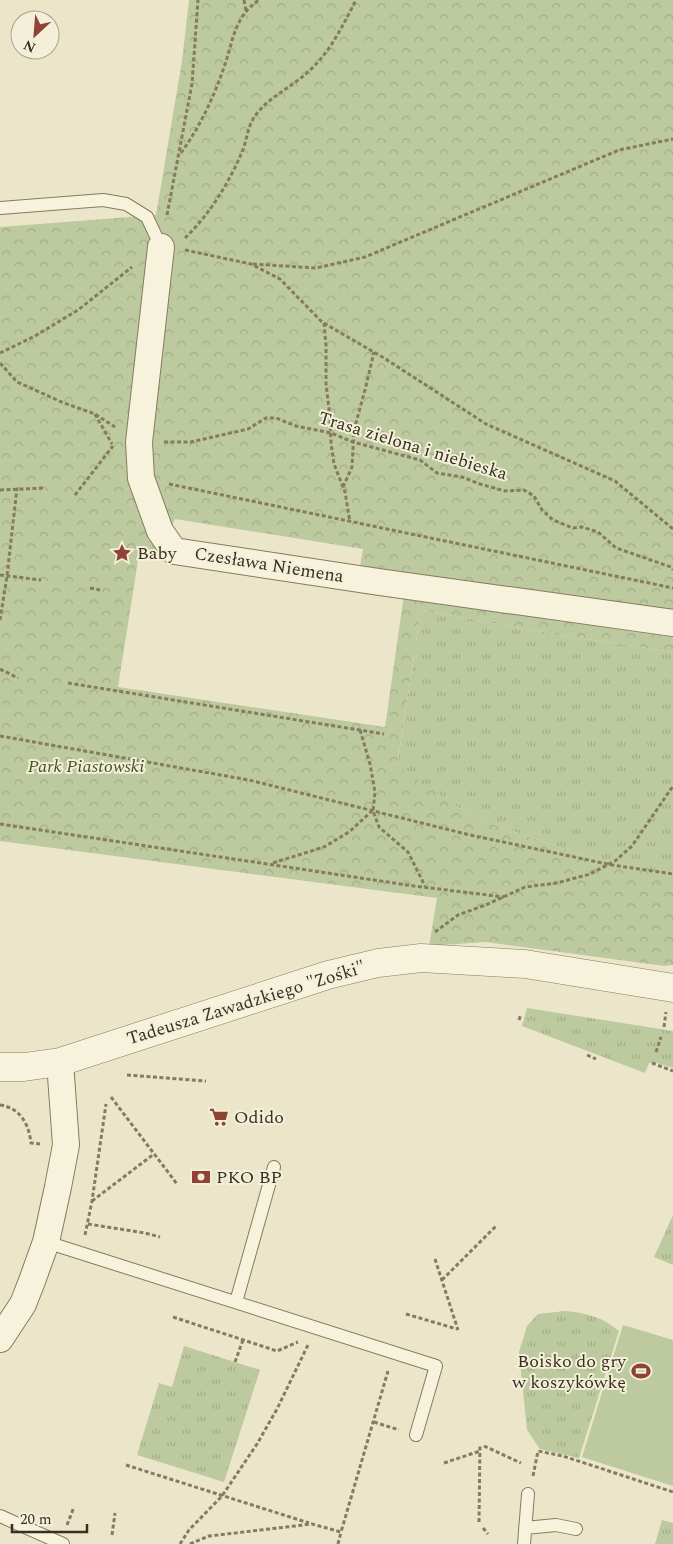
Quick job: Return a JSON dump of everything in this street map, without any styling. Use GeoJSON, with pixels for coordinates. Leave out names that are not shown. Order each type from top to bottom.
{"type":"FeatureCollection","features":[{"type":"Feature","properties":{"kind":"street","name":"Czesława Niemena"},"geometry":{"type":"LineString","coordinates":[[167,248],[150,442],[141,478],[160,531],[174,551],[379,582],[673,622]]}},
{"type":"Feature","properties":{"kind":"street","name":"Tadeusza Zawadzkiego \"Zośki\""},"geometry":{"type":"LineString","coordinates":[[0,1067],[24,1067],[60,1062],[328,975],[378,963],[421,958],[525,964],[673,988]]}},
{"type":"Feature","properties":{"kind":"street"},"geometry":{"type":"LineString","coordinates":[[0,1339],[23,1304],[46,1242],[66,1146],[60,1062]]}},
{"type":"Feature","properties":{"kind":"lane"},"geometry":{"type":"LineString","coordinates":[[0,208],[103,200],[126,204],[148,217],[167,248]]}},
{"type":"Feature","properties":{"kind":"lane"},"geometry":{"type":"LineString","coordinates":[[236,1302],[274,1167]]}},
{"type":"Feature","properties":{"kind":"lane"},"geometry":{"type":"LineString","coordinates":[[46,1242],[436,1366],[416,1434]]}},
{"type":"Feature","properties":{"kind":"lane"},"geometry":{"type":"LineString","coordinates":[[524,1544],[528,1494]]}},
{"type":"Feature","properties":{"kind":"lane"},"geometry":{"type":"LineString","coordinates":[[0,1516],[63,1544]]}},
{"type":"Feature","properties":{"kind":"lane"},"geometry":{"type":"LineString","coordinates":[[525,1528],[556,1525],[576,1529]]}},
{"type":"Feature","properties":{"kind":"path"},"geometry":{"type":"LineString","coordinates":[[167,248],[179,155],[192,84],[198,0]]}},
{"type":"Feature","properties":{"kind":"path"},"geometry":{"type":"LineString","coordinates":[[244,0],[246,11]]}},
{"type":"Feature","properties":{"kind":"path"},"geometry":{"type":"LineString","coordinates":[[179,155],[196,132],[223,72],[237,23],[246,11],[259,0]]}},
{"type":"Feature","properties":{"kind":"path"},"geometry":{"type":"LineString","coordinates":[[0,353],[35,336],[78,310],[131,268],[167,248],[193,230],[236,167],[244,149],[253,119],[262,107],[309,71],[327,53],[356,0]]}},
{"type":"Feature","properties":{"kind":"path"},"geometry":{"type":"LineString","coordinates":[[167,248],[251,264],[316,268],[365,257],[620,150],[673,138]]}},
{"type":"Feature","properties":{"kind":"path"},"geometry":{"type":"LineString","coordinates":[[251,264],[280,279],[324,323],[374,352],[486,424],[615,481],[673,528]]}},
{"type":"Feature","properties":{"kind":"path"},"geometry":{"type":"LineString","coordinates":[[324,323],[326,384],[334,464],[343,487],[350,522]]}},
{"type":"Feature","properties":{"kind":"path"},"geometry":{"type":"LineString","coordinates":[[343,487],[352,467],[354,430],[374,352]]}},
{"type":"Feature","properties":{"kind":"path"},"geometry":{"type":"LineString","coordinates":[[0,363],[16,382],[95,414],[150,442]]}},
{"type":"Feature","properties":{"kind":"path","name":"Trasa zielona i niebieska"},"geometry":{"type":"LineString","coordinates":[[150,442],[191,442],[248,428],[266,418],[276,418],[296,426],[330,432],[353,442],[420,460],[437,472],[462,477],[505,491],[524,490],[534,496],[542,510],[553,520],[573,528],[582,527],[598,532],[616,548],[671,567],[673,570]]}},
{"type":"Feature","properties":{"kind":"path"},"geometry":{"type":"LineString","coordinates":[[75,495],[103,460]]}},
{"type":"Feature","properties":{"kind":"path"},"geometry":{"type":"LineString","coordinates":[[141,478],[673,588]]}},
{"type":"Feature","properties":{"kind":"path"},"geometry":{"type":"LineString","coordinates":[[0,620],[17,488]]}},
{"type":"Feature","properties":{"kind":"path"},"geometry":{"type":"LineString","coordinates":[[0,490],[45,488]]}},
{"type":"Feature","properties":{"kind":"path"},"geometry":{"type":"LineString","coordinates":[[0,575],[41,580]]}},
{"type":"Feature","properties":{"kind":"path"},"geometry":{"type":"LineString","coordinates":[[90,588],[100,590]]}},
{"type":"Feature","properties":{"kind":"path"},"geometry":{"type":"LineString","coordinates":[[0,669],[18,678]]}},
{"type":"Feature","properties":{"kind":"path"},"geometry":{"type":"LineString","coordinates":[[68,683],[384,734]]}},
{"type":"Feature","properties":{"kind":"path"},"geometry":{"type":"LineString","coordinates":[[360,730],[370,764],[375,792],[373,811],[379,827],[408,852],[426,887]]}},
{"type":"Feature","properties":{"kind":"path"},"geometry":{"type":"LineString","coordinates":[[0,736],[249,780],[470,835],[609,864],[673,874]]}},
{"type":"Feature","properties":{"kind":"path"},"geometry":{"type":"LineString","coordinates":[[398,961],[458,915],[525,887],[557,883],[590,874],[615,861],[632,846],[673,786]]}},
{"type":"Feature","properties":{"kind":"path"},"geometry":{"type":"LineString","coordinates":[[271,864],[324,847],[349,832],[373,811]]}},
{"type":"Feature","properties":{"kind":"path"},"geometry":{"type":"LineString","coordinates":[[0,824],[504,897]]}},
{"type":"Feature","properties":{"kind":"path"},"geometry":{"type":"LineString","coordinates":[[519,1020],[521,1014]]}},
{"type":"Feature","properties":{"kind":"path"},"geometry":{"type":"LineString","coordinates":[[656,1052],[661,1037]]}},
{"type":"Feature","properties":{"kind":"path"},"geometry":{"type":"LineString","coordinates":[[588,1056],[596,1059]]}},
{"type":"Feature","properties":{"kind":"path"},"geometry":{"type":"LineString","coordinates":[[652,1063],[673,1071]]}},
{"type":"Feature","properties":{"kind":"path"},"geometry":{"type":"LineString","coordinates":[[127,1075],[206,1082]]}},
{"type":"Feature","properties":{"kind":"path"},"geometry":{"type":"LineString","coordinates":[[111,1097],[177,1184]]}},
{"type":"Feature","properties":{"kind":"path"},"geometry":{"type":"LineString","coordinates":[[80,1252],[88,1224],[106,1104]]}},
{"type":"Feature","properties":{"kind":"path"},"geometry":{"type":"LineString","coordinates":[[0,1105],[6,1105],[23,1116],[30,1130],[31,1143],[66,1146]]}},
{"type":"Feature","properties":{"kind":"path"},"geometry":{"type":"LineString","coordinates":[[92,1201],[154,1154]]}},
{"type":"Feature","properties":{"kind":"path"},"geometry":{"type":"LineString","coordinates":[[88,1224],[160,1237]]}},
{"type":"Feature","properties":{"kind":"path"},"geometry":{"type":"LineString","coordinates":[[442,1280],[496,1226]]}},
{"type":"Feature","properties":{"kind":"path"},"geometry":{"type":"LineString","coordinates":[[406,1314],[458,1330],[435,1259]]}},
{"type":"Feature","properties":{"kind":"path"},"geometry":{"type":"LineString","coordinates":[[173,1317],[277,1351],[306,1338]]}},
{"type":"Feature","properties":{"kind":"path"},"geometry":{"type":"LineString","coordinates":[[236,1362],[244,1340]]}},
{"type":"Feature","properties":{"kind":"path"},"geometry":{"type":"LineString","coordinates":[[180,1544],[189,1530],[222,1496],[257,1444],[277,1409],[311,1340]]}},
{"type":"Feature","properties":{"kind":"path"},"geometry":{"type":"LineString","coordinates":[[338,1544],[390,1364]]}},
{"type":"Feature","properties":{"kind":"path"},"geometry":{"type":"LineString","coordinates":[[374,1422],[416,1434]]}},
{"type":"Feature","properties":{"kind":"path"},"geometry":{"type":"LineString","coordinates":[[479,1522],[480,1444]]}},
{"type":"Feature","properties":{"kind":"path"},"geometry":{"type":"LineString","coordinates":[[484,1446],[521,1463]]}},
{"type":"Feature","properties":{"kind":"path"},"geometry":{"type":"LineString","coordinates":[[444,1463],[480,1451]]}},
{"type":"Feature","properties":{"kind":"path"},"geometry":{"type":"LineString","coordinates":[[528,1494],[538,1451],[563,1456],[673,1492]]}},
{"type":"Feature","properties":{"kind":"path"},"geometry":{"type":"LineString","coordinates":[[126,1465],[341,1532]]}},
{"type":"Feature","properties":{"kind":"path"},"geometry":{"type":"LineString","coordinates":[[67,1526],[74,1507]]}},
{"type":"Feature","properties":{"kind":"path"},"geometry":{"type":"LineString","coordinates":[[112,1535],[115,1513]]}},
{"type":"Feature","properties":{"kind":"path"},"geometry":{"type":"LineString","coordinates":[[190,1544],[210,1536],[312,1524]]}},
{"type":"Feature","properties":{"kind":"path"},"geometry":{"type":"LineString","coordinates":[[483,1528],[488,1534]]}},
{"type":"Feature","properties":{"kind":"green space","name":"Park Piastowski"},"geometry":{"type":"Polygon","coordinates":[[[189,0],[673,0],[673,652],[560,635],[421,610],[397,766],[474,818],[609,864],[673,876],[673,965],[664,966],[486,942],[429,946],[437,898],[0,841],[0,227],[156,215],[182,61],[189,0]],[[175,519],[161,551],[140,548],[118,687],[385,727],[407,574],[360,567],[363,549],[175,519]]]}},
{"type":"Feature","properties":{"kind":"green space"},"geometry":{"type":"Polygon","coordinates":[[[421,610],[560,635],[673,652],[673,876],[609,864],[474,818],[397,767],[421,610]]]}},
{"type":"Feature","properties":{"kind":"green space"},"geometry":{"type":"Polygon","coordinates":[[[527,1008],[673,1031],[673,1068],[657,1063],[649,1063],[645,1073],[522,1026],[527,1008]]]}},
{"type":"Feature","properties":{"kind":"green space"},"geometry":{"type":"Polygon","coordinates":[[[673,1215],[673,1265],[654,1257],[673,1215]]]}},
{"type":"Feature","properties":{"kind":"green space"},"geometry":{"type":"Polygon","coordinates":[[[565,1311],[594,1316],[607,1322],[619,1331],[579,1458],[540,1449],[527,1430],[519,1352],[527,1326],[538,1314],[565,1311]]]}},
{"type":"Feature","properties":{"kind":"green space","name":"Boisko do gry w koszykówkę"},"geometry":{"type":"Polygon","coordinates":[[[623,1325],[673,1340],[673,1486],[582,1457],[623,1325]]]}},
{"type":"Feature","properties":{"kind":"green space"},"geometry":{"type":"Polygon","coordinates":[[[184,1346],[260,1370],[224,1482],[137,1455],[159,1383],[172,1387],[184,1346]]]}},
{"type":"Feature","properties":{"kind":"green space"},"geometry":{"type":"Polygon","coordinates":[[[662,1520],[673,1523],[673,1544],[655,1544],[662,1520]]]}},
{"type":"Feature","properties":{"kind":"place","name":"Baby"},"geometry":{"type":"Point","coordinates":[122,553]}},
{"type":"Feature","properties":{"kind":"place","name":"Odido"},"geometry":{"type":"Point","coordinates":[219,1117]}},
{"type":"Feature","properties":{"kind":"place","name":"PKO BP"},"geometry":{"type":"Point","coordinates":[201,1177]}},
{"type":"Feature","properties":{"kind":"place","name":"Boisko do gry w koszykówkę"},"geometry":{"type":"Point","coordinates":[641,1371]}}]}
